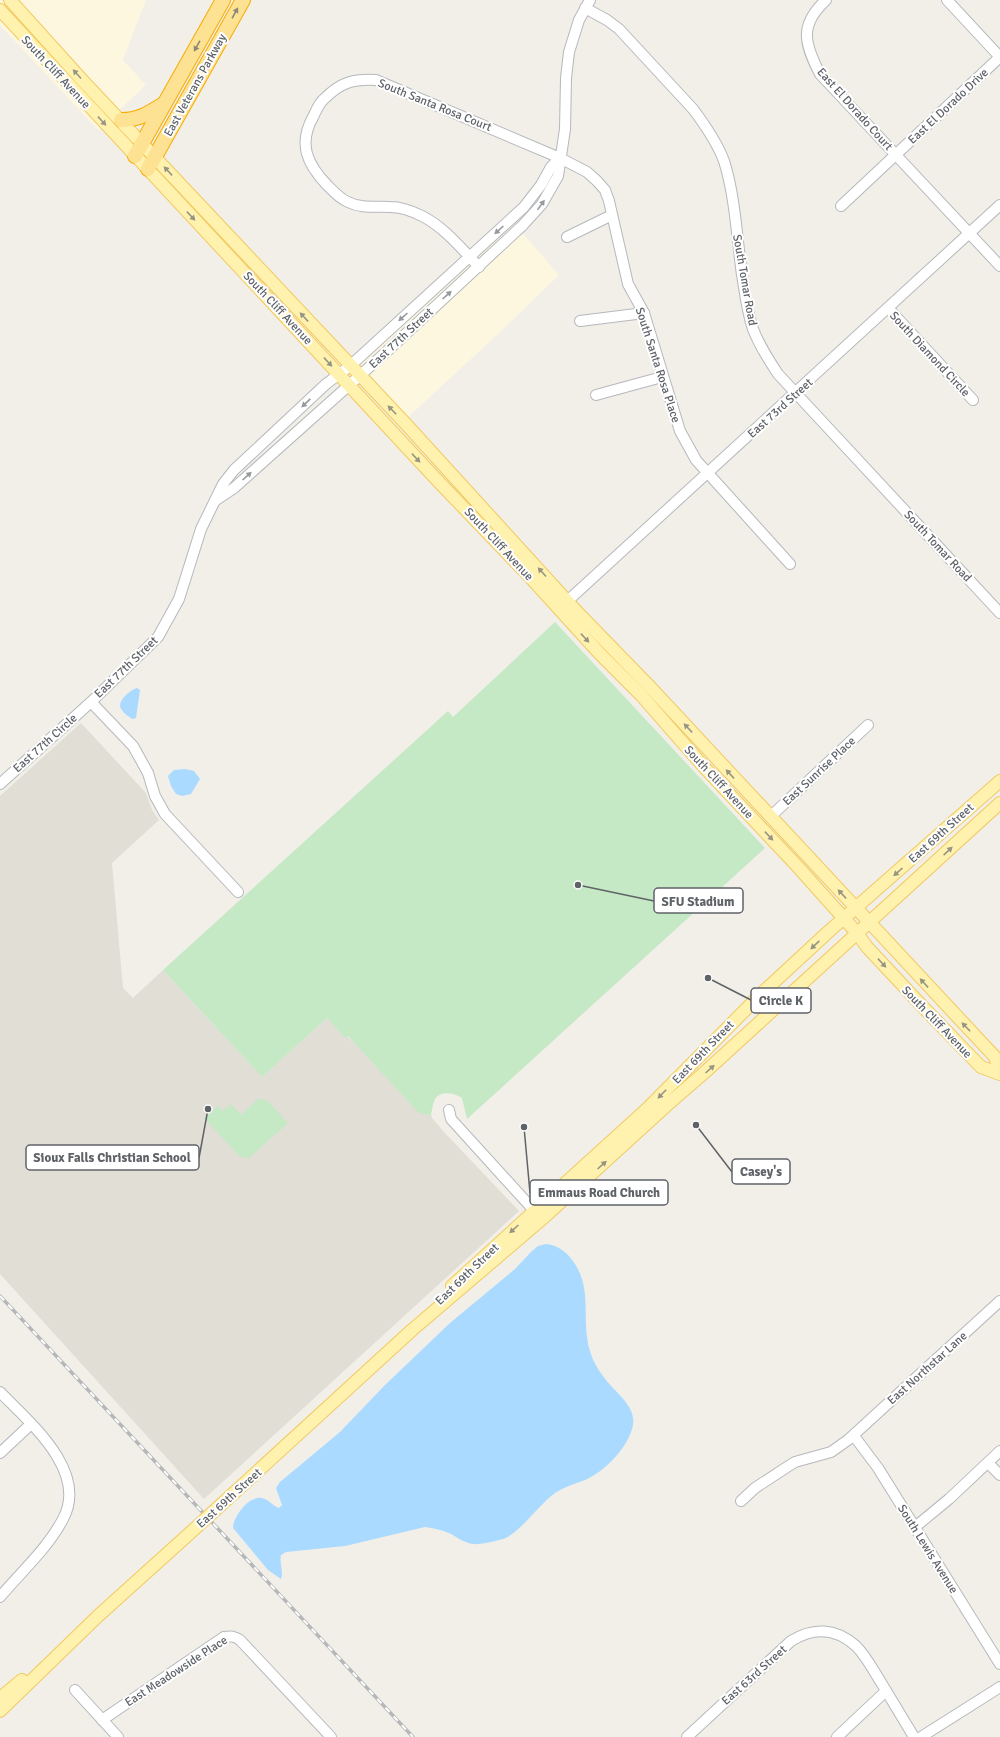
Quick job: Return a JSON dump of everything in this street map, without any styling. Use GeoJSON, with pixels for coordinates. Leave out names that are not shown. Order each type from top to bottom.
{"type":"FeatureCollection","features":[{"type":"Feature","properties":{"kind":"highway","name":"East Veterans Parkway"},"geometry":{"type":"LineString","coordinates":[[135,156],[223,0]]}},
{"type":"Feature","properties":{"kind":"highway","name":"East Veterans Parkway"},"geometry":{"type":"LineString","coordinates":[[148,169],[242,0]]}},
{"type":"Feature","properties":{"kind":"highway"},"geometry":{"type":"LineString","coordinates":[[121,120],[133,120],[145,116],[164,103]]}},
{"type":"Feature","properties":{"kind":"main road","name":"South Cliff Avenue"},"geometry":{"type":"LineString","coordinates":[[10,0],[568,601],[995,1057],[1000,1073]]}},
{"type":"Feature","properties":{"kind":"main road","name":"South Cliff Avenue"},"geometry":{"type":"LineString","coordinates":[[0,10],[530,577],[625,681],[640,695],[857,933],[867,947],[981,1067],[1000,1073]]}},
{"type":"Feature","properties":{"kind":"main road","name":"East 69th Street"},"geometry":{"type":"LineString","coordinates":[[538,1215],[647,1109],[740,1014],[844,919],[1000,781]]}},
{"type":"Feature","properties":{"kind":"main road","name":"East 69th Street"},"geometry":{"type":"LineString","coordinates":[[0,1711],[98,1616],[412,1330],[444,1293],[538,1215],[705,1072],[810,978],[857,933],[1000,803]]}},
{"type":"Feature","properties":{"kind":"main road","name":"East 69th Street"},"geometry":{"type":"LineString","coordinates":[[0,1698],[98,1616]]}},
{"type":"Feature","properties":{"kind":"street","name":"East El Dorado Court"},"geometry":{"type":"LineString","coordinates":[[826,0],[811,16],[808,26],[807,43],[810,56],[820,74],[1000,266]]}},
{"type":"Feature","properties":{"kind":"street"},"geometry":{"type":"LineString","coordinates":[[947,0],[1000,57]]}},
{"type":"Feature","properties":{"kind":"street","name":"East 77th Street"},"geometry":{"type":"LineString","coordinates":[[216,500],[234,488],[360,376],[523,226],[542,204],[558,176],[565,129],[566,78],[569,52],[579,20],[587,4]]}},
{"type":"Feature","properties":{"kind":"street","name":"South Tomar Road"},"geometry":{"type":"LineString","coordinates":[[587,4],[619,29],[692,109],[703,122],[715,141],[724,161],[730,185],[745,293],[752,327],[763,352],[778,374],[1000,613]]}},
{"type":"Feature","properties":{"kind":"street","name":"East El Dorado Drive"},"geometry":{"type":"LineString","coordinates":[[841,206],[1000,57]]}},
{"type":"Feature","properties":{"kind":"street","name":"South Santa Rosa Court"},"geometry":{"type":"LineString","coordinates":[[479,266],[441,228],[423,216],[408,210],[391,207],[360,206],[347,202],[321,178],[306,155],[305,140],[310,122],[322,101],[333,90],[345,83],[361,80],[376,80],[560,158]]}},
{"type":"Feature","properties":{"kind":"street","name":"East 77th Street"},"geometry":{"type":"LineString","coordinates":[[91,702],[158,638],[180,599],[201,529],[223,484],[234,470],[326,384],[350,366],[524,207],[541,185],[551,167],[560,158]]}},
{"type":"Feature","properties":{"kind":"street","name":"South Santa Rosa Place"},"geometry":{"type":"LineString","coordinates":[[560,158],[586,172],[605,190],[628,284],[644,313],[662,377],[680,431],[696,460],[790,564]]}},
{"type":"Feature","properties":{"kind":"street","name":"East 73rd Street"},"geometry":{"type":"LineString","coordinates":[[559,610],[1000,205]]}},
{"type":"Feature","properties":{"kind":"street"},"geometry":{"type":"LineString","coordinates":[[567,237],[612,215]]}},
{"type":"Feature","properties":{"kind":"street","name":"South Diamond Circle"},"geometry":{"type":"LineString","coordinates":[[888,308],[973,400]]}},
{"type":"Feature","properties":{"kind":"street"},"geometry":{"type":"LineString","coordinates":[[580,321],[644,313]]}},
{"type":"Feature","properties":{"kind":"street"},"geometry":{"type":"LineString","coordinates":[[596,395],[662,377]]}},
{"type":"Feature","properties":{"kind":"street"},"geometry":{"type":"LineString","coordinates":[[91,702],[133,746],[148,772],[155,796],[165,814],[238,892]]}},
{"type":"Feature","properties":{"kind":"street","name":"East 77th Circle"},"geometry":{"type":"LineString","coordinates":[[0,784],[91,702]]}},
{"type":"Feature","properties":{"kind":"street","name":"East Sunrise Place"},"geometry":{"type":"LineString","coordinates":[[770,817],[868,725]]}},
{"type":"Feature","properties":{"kind":"street"},"geometry":{"type":"LineString","coordinates":[[448,1110],[451,1119],[538,1215]]}},
{"type":"Feature","properties":{"kind":"street","name":"East Northstar Lane"},"geometry":{"type":"LineString","coordinates":[[741,1501],[756,1488],[795,1462],[831,1452],[854,1436],[1000,1301]]}},
{"type":"Feature","properties":{"kind":"street"},"geometry":{"type":"LineString","coordinates":[[0,1392],[31,1424],[57,1455],[62,1464],[68,1489],[67,1508],[64,1518],[46,1544],[0,1597]]}},
{"type":"Feature","properties":{"kind":"street"},"geometry":{"type":"LineString","coordinates":[[0,1453],[31,1424]]}},
{"type":"Feature","properties":{"kind":"street","name":"South Lewis Avenue"},"geometry":{"type":"LineString","coordinates":[[854,1436],[878,1468],[1000,1664]]}},
{"type":"Feature","properties":{"kind":"street"},"geometry":{"type":"LineString","coordinates":[[915,1526],[949,1499],[1000,1451]]}},
{"type":"Feature","properties":{"kind":"street"},"geometry":{"type":"LineString","coordinates":[[988,1463],[1000,1475]]}},
{"type":"Feature","properties":{"kind":"street","name":"East 63rd Street"},"geometry":{"type":"LineString","coordinates":[[687,1737],[792,1641],[808,1632],[830,1632],[838,1634],[856,1647],[886,1691]]}},
{"type":"Feature","properties":{"kind":"street","name":"East Meadowside Place"},"geometry":{"type":"LineString","coordinates":[[102,1720],[224,1638],[235,1636],[331,1737]]}},
{"type":"Feature","properties":{"kind":"street"},"geometry":{"type":"LineString","coordinates":[[920,1737],[1000,1686]]}},
{"type":"Feature","properties":{"kind":"street"},"geometry":{"type":"LineString","coordinates":[[75,1690],[118,1737]]}},
{"type":"Feature","properties":{"kind":"street"},"geometry":{"type":"LineString","coordinates":[[836,1737],[886,1691],[914,1737]]}},
{"type":"Feature","properties":{"kind":"shaded area"},"geometry":{"type":"Polygon","coordinates":[[[0,0],[146,0],[123,60],[146,85],[98,130],[0,25],[0,0]]]}},
{"type":"Feature","properties":{"kind":"shaded area"},"geometry":{"type":"Polygon","coordinates":[[[510,219],[559,275],[407,418],[358,361],[510,219]]]}},
{"type":"Feature","properties":{"kind":"shaded area"},"geometry":{"type":"Polygon","coordinates":[[[81,723],[146,793],[152,810],[159,820],[112,863],[123,988],[133,998],[163,970],[262,1077],[327,1018],[345,1038],[347,1036],[427,1114],[431,1115],[444,1132],[519,1211],[204,1499],[0,1274],[0,796],[81,723]]]}},
{"type":"Feature","properties":{"kind":"green space"},"geometry":{"type":"Polygon","coordinates":[[[555,622],[765,848],[467,1119],[462,1098],[448,1093],[441,1094],[435,1099],[431,1115],[419,1113],[348,1036],[345,1038],[327,1018],[262,1077],[163,970],[448,711],[453,717],[555,622]]]}},
{"type":"Feature","properties":{"kind":"green space"},"geometry":{"type":"Polygon","coordinates":[[[258,1099],[267,1100],[288,1123],[249,1158],[240,1157],[204,1118],[218,1106],[223,1111],[231,1104],[241,1115],[258,1099]]]}},
{"type":"Feature","properties":{"kind":"water"},"geometry":{"type":"Polygon","coordinates":[[[137,688],[140,690],[136,718],[132,719],[125,714],[120,707],[120,703],[127,694],[137,688]]]}},
{"type":"Feature","properties":{"kind":"water"},"geometry":{"type":"Polygon","coordinates":[[[185,769],[194,771],[200,779],[191,794],[182,796],[176,794],[171,786],[168,776],[174,770],[185,769]]]}},
{"type":"Feature","properties":{"kind":"water"},"geometry":{"type":"Polygon","coordinates":[[[546,1244],[556,1246],[564,1251],[577,1267],[582,1279],[586,1302],[587,1338],[591,1355],[601,1373],[628,1406],[633,1418],[631,1433],[615,1458],[592,1476],[554,1494],[521,1527],[503,1539],[473,1544],[444,1531],[425,1527],[345,1546],[286,1552],[281,1555],[281,1579],[268,1570],[233,1528],[236,1518],[247,1503],[257,1498],[262,1498],[279,1508],[282,1505],[276,1488],[280,1482],[340,1432],[385,1385],[450,1323],[515,1269],[538,1246],[546,1244]]]}},
{"type":"Feature","properties":{"kind":"railway"},"geometry":{"type":"LineString","coordinates":[[0,1296],[413,1737]]}},
{"type":"Feature","properties":{"kind":"place","name":"SFU Stadium"},"geometry":{"type":"Point","coordinates":[578,885]}},
{"type":"Feature","properties":{"kind":"place","name":"Circle K"},"geometry":{"type":"Point","coordinates":[708,978]}},
{"type":"Feature","properties":{"kind":"place","name":"Sioux Falls Christian School"},"geometry":{"type":"Point","coordinates":[208,1109]}},
{"type":"Feature","properties":{"kind":"place","name":"Casey's"},"geometry":{"type":"Point","coordinates":[696,1125]}},
{"type":"Feature","properties":{"kind":"place","name":"Emmaus Road Church"},"geometry":{"type":"Point","coordinates":[524,1127]}}]}
